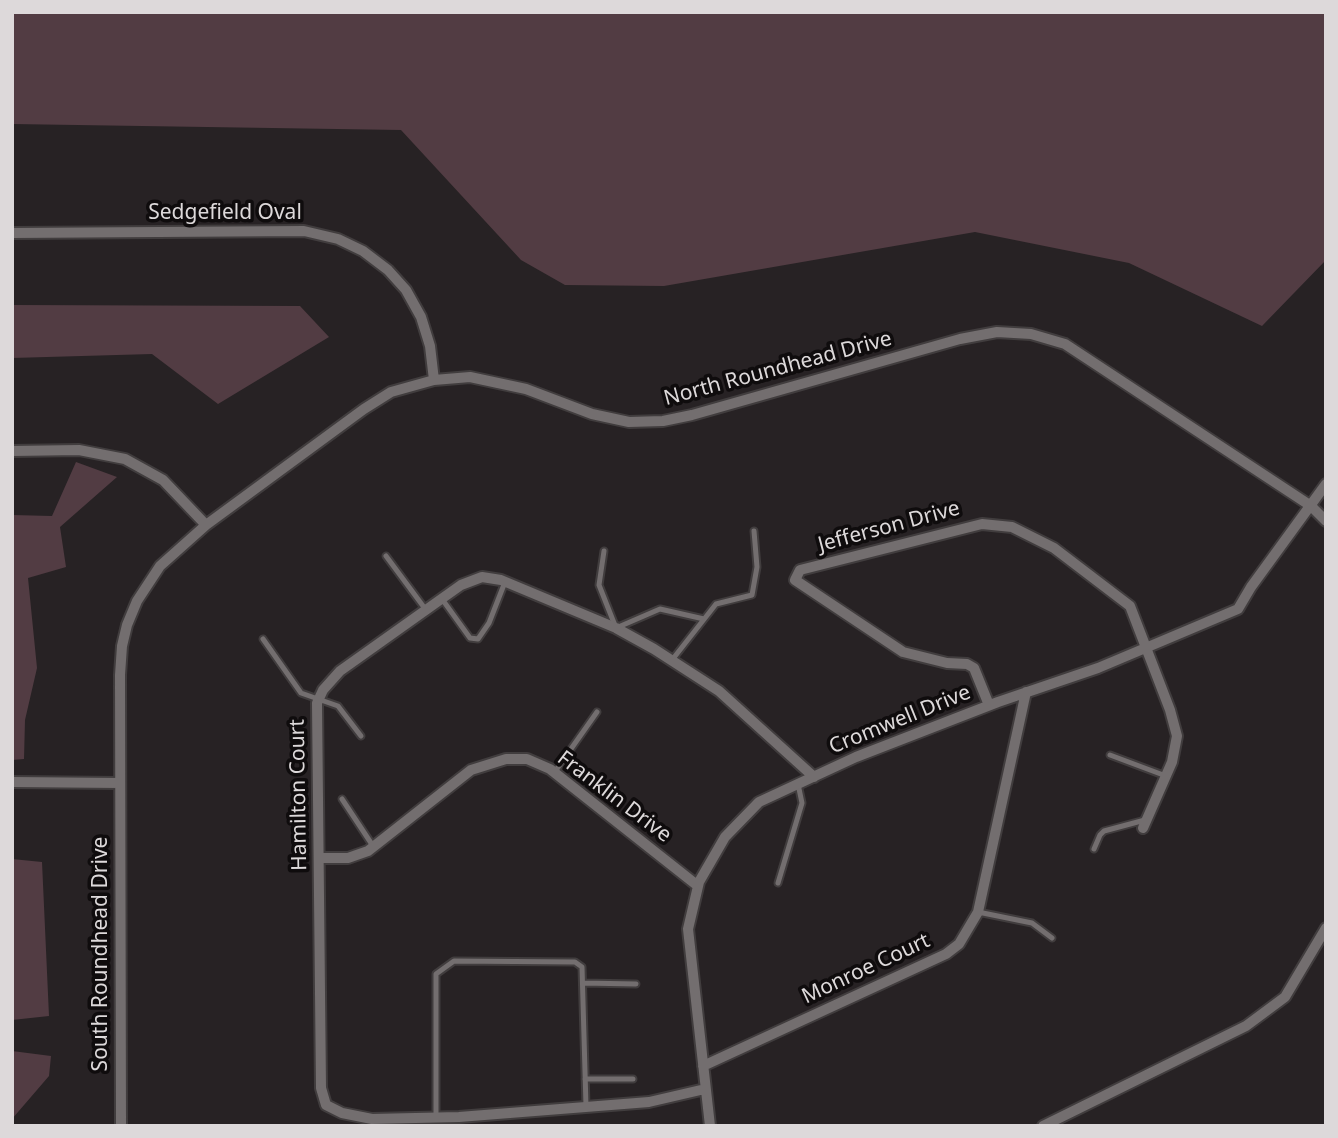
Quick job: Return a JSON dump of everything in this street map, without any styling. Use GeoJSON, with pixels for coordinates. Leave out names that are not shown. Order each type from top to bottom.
{"type":"FeatureCollection","features":[{"type":"Feature","properties":{"kind":"street","name":"Sedgefield Oval"},"geometry":{"type":"LineString","coordinates":[[12,233],[304,230],[338,239],[363,251],[388,270],[407,290],[421,317],[430,346],[434,380]]}},
{"type":"Feature","properties":{"kind":"street","name":"North Roundhead Drive"},"geometry":{"type":"LineString","coordinates":[[120,783],[122,646],[137,601],[160,566],[206,525],[364,409],[391,392],[434,380],[470,377],[484,379],[526,389],[592,414],[629,422],[663,421],[960,339],[997,332],[1031,334],[1065,344],[1311,506]]}},
{"type":"Feature","properties":{"kind":"street"},"geometry":{"type":"LineString","coordinates":[[12,451],[79,450],[125,458],[163,480],[206,525]]}},
{"type":"Feature","properties":{"kind":"street","name":"Cromwell Drive"},"geometry":{"type":"LineString","coordinates":[[710,1126],[688,929],[698,886],[725,837],[759,802],[856,757],[989,705],[1098,668],[1238,609],[1326,484]]}},
{"type":"Feature","properties":{"kind":"street"},"geometry":{"type":"LineString","coordinates":[[1311,506],[1326,521]]}},
{"type":"Feature","properties":{"kind":"street","name":"Jefferson Drive"},"geometry":{"type":"LineString","coordinates":[[989,705],[974,668],[967,664],[947,663],[903,653],[795,580],[800,570],[968,526],[982,524],[1012,527],[1054,548],[1130,606],[1147,647]]}},
{"type":"Feature","properties":{"kind":"street","name":"Hamilton Court"},"geometry":{"type":"LineString","coordinates":[[705,1089],[649,1101],[436,1117],[372,1119],[342,1113],[326,1105],[321,1088],[317,703],[323,690],[340,670],[461,585],[482,577],[505,582],[616,628],[672,660],[719,691],[814,777]]}},
{"type":"Feature","properties":{"kind":"street"},"geometry":{"type":"LineString","coordinates":[[1145,824],[1172,762],[1177,736],[1147,647]]}},
{"type":"Feature","properties":{"kind":"street","name":"Monroe Court"},"geometry":{"type":"LineString","coordinates":[[703,1066],[946,954],[959,944],[978,912],[1026,692]]}},
{"type":"Feature","properties":{"kind":"street","name":"Franklin Drive"},"geometry":{"type":"LineString","coordinates":[[320,858],[348,858],[368,851],[471,770],[506,759],[527,759],[554,773],[698,886]]}},
{"type":"Feature","properties":{"kind":"street"},"geometry":{"type":"LineString","coordinates":[[12,782],[120,783]]}},
{"type":"Feature","properties":{"kind":"street","name":"South Roundhead Drive"},"geometry":{"type":"LineString","coordinates":[[120,783],[121,1126]]}},
{"type":"Feature","properties":{"kind":"street"},"geometry":{"type":"LineString","coordinates":[[1043,1126],[1246,1026],[1285,997],[1326,928]]}},
{"type":"Feature","properties":{"kind":"lane"},"geometry":{"type":"LineString","coordinates":[[672,660],[716,604],[752,595],[757,567],[754,531]]}},
{"type":"Feature","properties":{"kind":"lane"},"geometry":{"type":"LineString","coordinates":[[604,551],[599,585],[616,628],[660,609],[704,619]]}},
{"type":"Feature","properties":{"kind":"lane"},"geometry":{"type":"LineString","coordinates":[[386,556],[426,610]]}},
{"type":"Feature","properties":{"kind":"lane"},"geometry":{"type":"LineString","coordinates":[[442,599],[470,638],[478,639],[489,623],[505,582]]}},
{"type":"Feature","properties":{"kind":"lane"},"geometry":{"type":"LineString","coordinates":[[263,639],[301,693],[338,706],[360,736]]}},
{"type":"Feature","properties":{"kind":"lane"},"geometry":{"type":"LineString","coordinates":[[554,773],[597,712]]}},
{"type":"Feature","properties":{"kind":"lane"},"geometry":{"type":"LineString","coordinates":[[1110,755],[1166,776]]}},
{"type":"Feature","properties":{"kind":"lane"},"geometry":{"type":"LineString","coordinates":[[778,883],[802,803],[798,784]]}},
{"type":"Feature","properties":{"kind":"lane"},"geometry":{"type":"LineString","coordinates":[[342,799],[374,847]]}},
{"type":"Feature","properties":{"kind":"lane"},"geometry":{"type":"LineString","coordinates":[[1094,849],[1104,831],[1145,824]]}},
{"type":"Feature","properties":{"kind":"lane"},"geometry":{"type":"LineString","coordinates":[[978,912],[1032,923],[1052,938]]}},
{"type":"Feature","properties":{"kind":"lane"},"geometry":{"type":"LineString","coordinates":[[436,1117],[436,974],[454,961],[575,962],[583,967],[586,1107]]}},
{"type":"Feature","properties":{"kind":"lane"},"geometry":{"type":"LineString","coordinates":[[583,983],[636,984]]}},
{"type":"Feature","properties":{"kind":"lane"},"geometry":{"type":"LineString","coordinates":[[585,1079],[633,1079]]}},
{"type":"Feature","properties":{"kind":"shaded area"},"geometry":{"type":"Polygon","coordinates":[[[12,12],[1326,12],[1326,260],[1262,326],[1129,263],[975,232],[664,286],[565,285],[521,260],[401,130],[12,124],[12,12]]]}},
{"type":"Feature","properties":{"kind":"shaded area"},"geometry":{"type":"Polygon","coordinates":[[[12,305],[300,306],[329,337],[218,404],[152,354],[12,358],[12,305]]]}},
{"type":"Feature","properties":{"kind":"shaded area"},"geometry":{"type":"Polygon","coordinates":[[[76,462],[117,477],[60,527],[66,567],[28,578],[37,668],[25,720],[24,759],[12,760],[12,515],[52,516],[76,462]]]}},
{"type":"Feature","properties":{"kind":"shaded area"},"geometry":{"type":"Polygon","coordinates":[[[12,859],[42,862],[49,1016],[12,1020],[12,859]]]}},
{"type":"Feature","properties":{"kind":"shaded area"},"geometry":{"type":"Polygon","coordinates":[[[12,1051],[51,1056],[49,1076],[12,1119],[12,1051]]]}}]}
